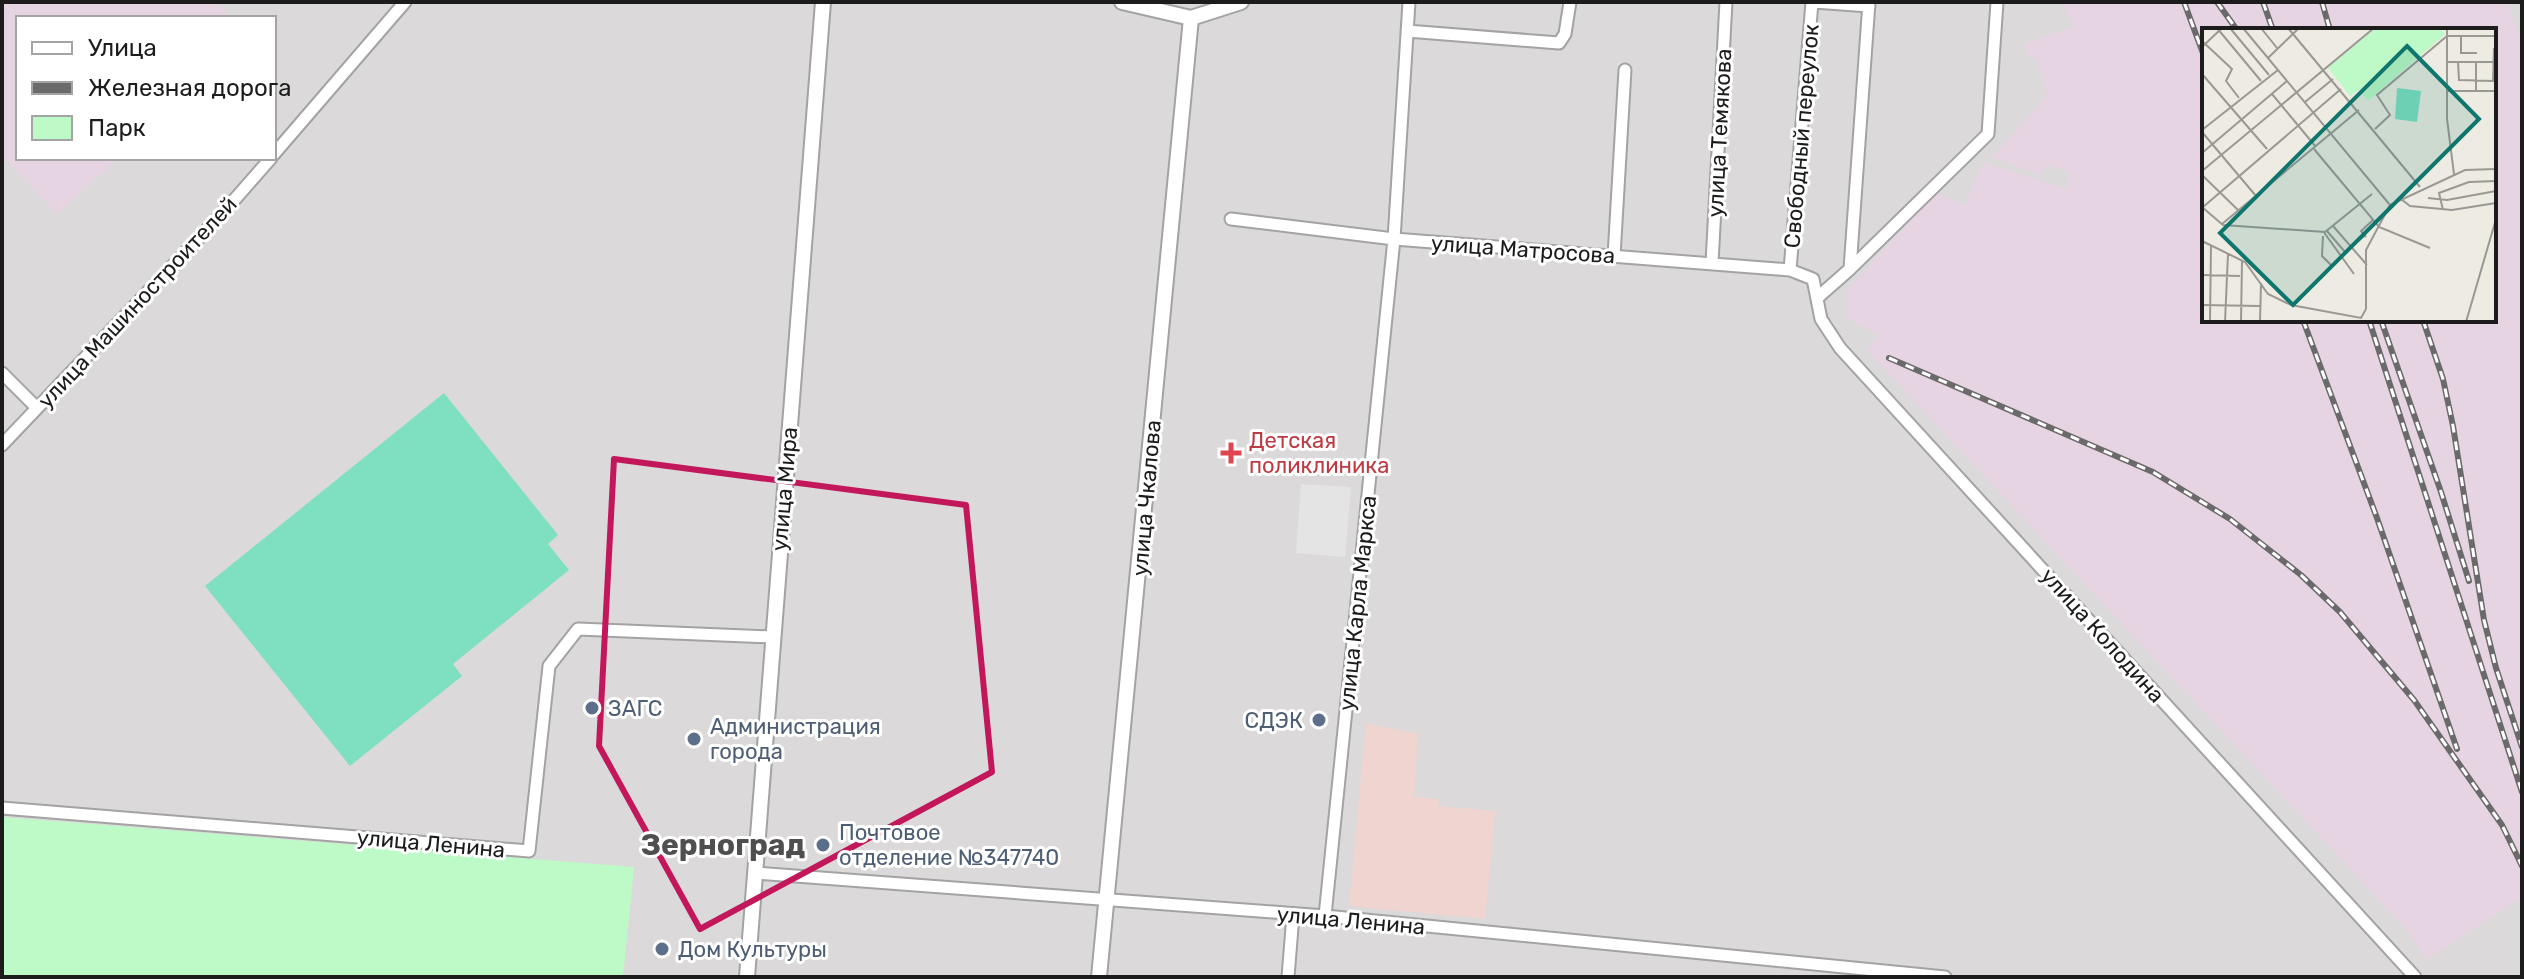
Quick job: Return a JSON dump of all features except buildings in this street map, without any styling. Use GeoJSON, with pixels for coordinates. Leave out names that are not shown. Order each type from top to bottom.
{"type":"FeatureCollection","features":[{"type":"Feature","properties":{"kind":"street","name":"улица Машиностроителей"},"geometry":{"type":"LineString","coordinates":[[276,151],[405,2]]}},
{"type":"Feature","properties":{"kind":"street","name":"улица Мира"},"geometry":{"type":"LineString","coordinates":[[747,977],[823,2]]}},
{"type":"Feature","properties":{"kind":"street"},"geometry":{"type":"LineString","coordinates":[[1122,2],[1191,18],[1241,2]]}},
{"type":"Feature","properties":{"kind":"street","name":"улица Карла Маркса"},"geometry":{"type":"LineString","coordinates":[[1325,916],[1394,239],[1409,2]]}},
{"type":"Feature","properties":{"kind":"street"},"geometry":{"type":"LineString","coordinates":[[1407,31],[1559,43],[1565,34],[1570,2]]}},
{"type":"Feature","properties":{"kind":"street","name":"улица Темякова"},"geometry":{"type":"LineString","coordinates":[[1712,263],[1726,2]]}},
{"type":"Feature","properties":{"kind":"street"},"geometry":{"type":"LineString","coordinates":[[1813,2],[1869,4],[1850,269]]}},
{"type":"Feature","properties":{"kind":"street","name":"Свободный переулок"},"geometry":{"type":"LineString","coordinates":[[1790,270],[1813,2]]}},
{"type":"Feature","properties":{"kind":"street"},"geometry":{"type":"LineString","coordinates":[[1817,298],[1988,134],[1997,2]]}},
{"type":"Feature","properties":{"kind":"street","name":"улица Чкалова"},"geometry":{"type":"LineString","coordinates":[[1099,977],[1191,18]]}},
{"type":"Feature","properties":{"kind":"street"},"geometry":{"type":"LineString","coordinates":[[1614,256],[1625,70]]}},
{"type":"Feature","properties":{"kind":"street","name":"улица Машиностроителей"},"geometry":{"type":"LineString","coordinates":[[2,445],[221,215],[269,160]]}},
{"type":"Feature","properties":{"kind":"street","name":"улица Матросова"},"geometry":{"type":"LineString","coordinates":[[1231,219],[1394,239],[1790,270],[1813,279]]}},
{"type":"Feature","properties":{"kind":"street","name":"улица Колодина"},"geometry":{"type":"LineString","coordinates":[[1813,279],[1821,319],[1840,348],[2415,977]]}},
{"type":"Feature","properties":{"kind":"street"},"geometry":{"type":"LineString","coordinates":[[2,373],[37,408]]}},
{"type":"Feature","properties":{"kind":"street","name":"улица Ленина"},"geometry":{"type":"LineString","coordinates":[[2,808],[529,851],[549,666],[578,629],[772,637]]}},
{"type":"Feature","properties":{"kind":"street","name":"улица Ленина"},"geometry":{"type":"LineString","coordinates":[[756,873],[1325,916],[1945,977]]}},
{"type":"Feature","properties":{"kind":"street"},"geometry":{"type":"LineString","coordinates":[[1288,977],[1293,915]]}},
{"type":"Feature","properties":{"kind":"highlighted area"},"geometry":{"type":"Polygon","coordinates":[[[614,459],[966,505],[992,772],[700,929],[599,746],[614,459]]]}},
{"type":"Feature","properties":{"kind":"shaded area"},"geometry":{"type":"Polygon","coordinates":[[[2,2],[2522,2],[2522,977],[2,977],[2,2]]]}},
{"type":"Feature","properties":{"kind":"shaded area"},"geometry":{"type":"Polygon","coordinates":[[[2,2],[217,2],[229,16],[16,16],[16,160],[116,160],[57,214],[2,155],[2,2]]]}},
{"type":"Feature","properties":{"kind":"shaded area"},"geometry":{"type":"Polygon","coordinates":[[[2063,2],[2507,2],[2522,44],[2522,897],[2426,960],[2409,932],[1867,350],[1879,335],[1847,318],[1847,290],[1936,193],[1965,205],[1983,162],[2067,189],[2070,172],[2046,165],[2040,175],[1992,157],[2047,96],[2037,59],[2029,57],[2024,44],[2074,26],[2063,2]]]}},
{"type":"Feature","properties":{"kind":"shaded area"},"geometry":{"type":"Polygon","coordinates":[[[1301,484],[1351,487],[1345,557],[1296,553],[1301,484]]]}},
{"type":"Feature","properties":{"kind":"shaded area"},"geometry":{"type":"Polygon","coordinates":[[[1366,723],[1418,734],[1414,797],[1439,799],[1438,806],[1495,811],[1485,919],[1349,906],[1366,723]]]}},
{"type":"Feature","properties":{"kind":"green space"},"geometry":{"type":"Polygon","coordinates":[[[444,393],[558,535],[548,544],[569,570],[453,664],[462,676],[350,766],[205,586],[444,393]]]}},
{"type":"Feature","properties":{"kind":"green space"},"geometry":{"type":"Polygon","coordinates":[[[2,817],[634,867],[623,977],[2,977],[2,817]]]}},
{"type":"Feature","properties":{"kind":"railway"},"geometry":{"type":"LineString","coordinates":[[2184,2],[2202,51]]}},
{"type":"Feature","properties":{"kind":"railway"},"geometry":{"type":"LineString","coordinates":[[2217,2],[2236,28]]}},
{"type":"Feature","properties":{"kind":"railway"},"geometry":{"type":"LineString","coordinates":[[2263,2],[2272,28]]}},
{"type":"Feature","properties":{"kind":"railway"},"geometry":{"type":"LineString","coordinates":[[2322,2],[2329,28]]}},
{"type":"Feature","properties":{"kind":"railway"},"geometry":{"type":"LineString","coordinates":[[2304,322],[2377,518],[2457,749]]}},
{"type":"Feature","properties":{"kind":"railway"},"geometry":{"type":"LineString","coordinates":[[2370,322],[2522,792]]}},
{"type":"Feature","properties":{"kind":"railway"},"geometry":{"type":"LineString","coordinates":[[2382,322],[2469,581]]}},
{"type":"Feature","properties":{"kind":"railway"},"geometry":{"type":"LineString","coordinates":[[2424,322],[2443,379],[2453,426],[2484,620],[2522,747]]}},
{"type":"Feature","properties":{"kind":"railway"},"geometry":{"type":"LineString","coordinates":[[1889,358],[2153,472],[2230,519],[2301,575],[2340,612],[2414,700],[2502,825],[2522,866]]}},
{"type":"Feature","properties":{"kind":"place","name":"Детская поликлиника"},"geometry":{"type":"Point","coordinates":[1231,453]}},
{"type":"Feature","properties":{"kind":"place","name":"ЗАГС"},"geometry":{"type":"Point","coordinates":[592,708]}},
{"type":"Feature","properties":{"kind":"place","name":"СДЭК"},"geometry":{"type":"Point","coordinates":[1319,720]}},
{"type":"Feature","properties":{"kind":"place","name":"Администрация города"},"geometry":{"type":"Point","coordinates":[694,739]}},
{"type":"Feature","properties":{"kind":"place","name":"Почтовое отделение №347740"},"geometry":{"type":"Point","coordinates":[823,845]}},
{"type":"Feature","properties":{"kind":"place","name":"Дом Культуры"},"geometry":{"type":"Point","coordinates":[662,949]}},
{"type":"Feature","properties":{"kind":"district","name":"Зерноград"},"geometry":{"type":"Point","coordinates":[723,845]}}]}
